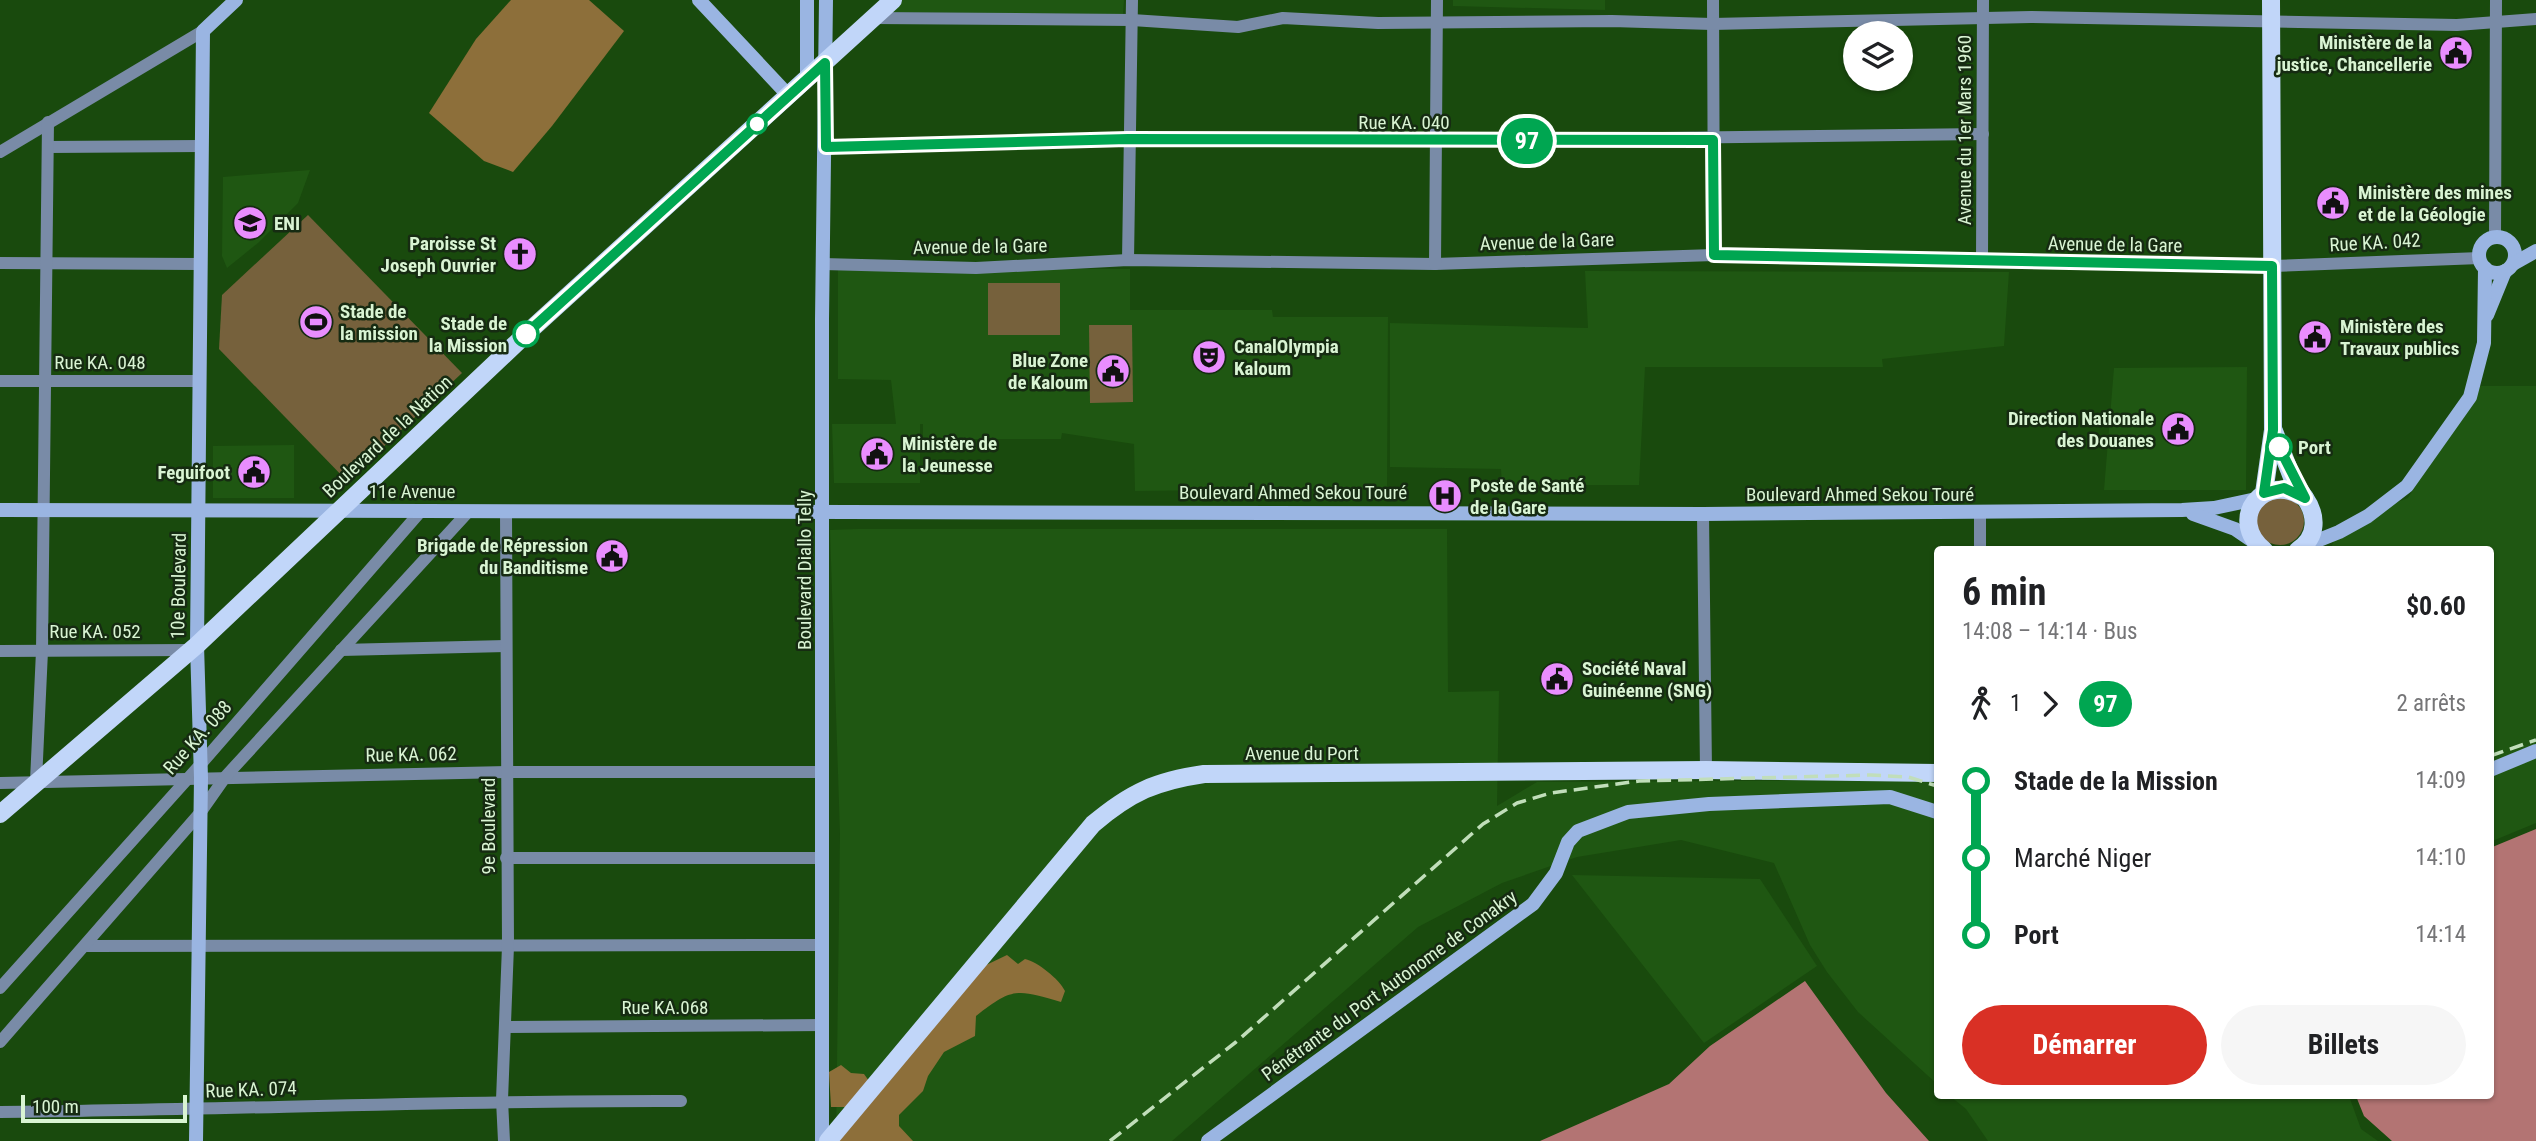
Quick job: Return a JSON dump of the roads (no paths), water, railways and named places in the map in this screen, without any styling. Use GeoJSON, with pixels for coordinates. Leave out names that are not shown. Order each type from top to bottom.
{"type":"FeatureCollection","features":[{"type":"Feature","properties":{"kind":"main road","name":"Boulevard de la Nation"},"geometry":{"type":"LineString","coordinates":[[0,814],[193,648],[526,334],[893,0]]}},
{"type":"Feature","properties":{"kind":"main road"},"geometry":{"type":"LineString","coordinates":[[2260,546],[2248,526],[2248,516],[2260,496],[2273,430],[2271,0]]}},
{"type":"Feature","properties":{"kind":"main road"},"geometry":{"type":"LineString","coordinates":[[2273,430],[2289,472],[2315,518],[2314,528],[2302,546]]}},
{"type":"Feature","properties":{"kind":"main road"},"geometry":{"type":"LineString","coordinates":[[2260,496],[2284,488],[2305,498]]}},
{"type":"Feature","properties":{"kind":"main road","name":"Avenue du Port"},"geometry":{"type":"LineString","coordinates":[[828,1141],[1093,824],[1135,792],[1163,780],[1204,774],[1706,771],[1934,773]]}},
{"type":"Feature","properties":{"kind":"street"},"geometry":{"type":"LineString","coordinates":[[0,152],[203,31],[236,0]]}},
{"type":"Feature","properties":{"kind":"street"},"geometry":{"type":"LineString","coordinates":[[699,0],[789,96]]}},
{"type":"Feature","properties":{"kind":"street"},"geometry":{"type":"LineString","coordinates":[[807,0],[807,79]]}},
{"type":"Feature","properties":{"kind":"street","name":"Boulevard Diallo Telly"},"geometry":{"type":"LineString","coordinates":[[822,1141],[826,0]]}},
{"type":"Feature","properties":{"kind":"street"},"geometry":{"type":"LineString","coordinates":[[1128,260],[1132,0]]}},
{"type":"Feature","properties":{"kind":"street"},"geometry":{"type":"LineString","coordinates":[[1435,264],[1437,0]]}},
{"type":"Feature","properties":{"kind":"street"},"geometry":{"type":"LineString","coordinates":[[1713,0],[1714,255]]}},
{"type":"Feature","properties":{"kind":"street","name":"Avenue du 1er Mars 1960"},"geometry":{"type":"LineString","coordinates":[[1983,0],[1983,261]]}},
{"type":"Feature","properties":{"kind":"street"},"geometry":{"type":"LineString","coordinates":[[2495,238],[2496,0]]}},
{"type":"Feature","properties":{"kind":"street"},"geometry":{"type":"LineString","coordinates":[[873,18],[1132,20],[1238,27],[1283,18],[1378,23],[1437,21],[1713,24],[1983,18],[2271,19],[2292,22],[2457,25],[2536,19]]}},
{"type":"Feature","properties":{"kind":"street","name":"10e Boulevard"},"geometry":{"type":"LineString","coordinates":[[197,1141],[200,813],[196,773],[193,648],[198,512],[203,31]]}},
{"type":"Feature","properties":{"kind":"street"},"geometry":{"type":"LineString","coordinates":[[36,781],[42,651],[48,122]]}},
{"type":"Feature","properties":{"kind":"street","name":"Rue KA. 040"},"geometry":{"type":"LineString","coordinates":[[826,147],[1128,139],[1713,140],[1983,134]]}},
{"type":"Feature","properties":{"kind":"street"},"geometry":{"type":"LineString","coordinates":[[48,147],[202,146]]}},
{"type":"Feature","properties":{"kind":"street"},"geometry":{"type":"LineString","coordinates":[[2306,546],[2339,533],[2385,504],[2407,486],[2470,397],[2484,343],[2486,318],[2482,263],[2485,242],[2495,238],[2510,243],[2536,242]]}},
{"type":"Feature","properties":{"kind":"street"},"geometry":{"type":"LineString","coordinates":[[2486,318],[2515,253],[2510,243]]}},
{"type":"Feature","properties":{"kind":"street"},"geometry":{"type":"LineString","coordinates":[[2482,263],[2494,273],[2536,251]]}},
{"type":"Feature","properties":{"kind":"street","name":"Avenue de la Gare"},"geometry":{"type":"LineString","coordinates":[[823,264],[976,268],[1128,260],[1435,264],[1714,255],[2272,266]]}},
{"type":"Feature","properties":{"kind":"street","name":"Rue KA. 042"},"geometry":{"type":"LineString","coordinates":[[2272,266],[2482,263]]}},
{"type":"Feature","properties":{"kind":"street"},"geometry":{"type":"LineString","coordinates":[[0,264],[201,264]]}},
{"type":"Feature","properties":{"kind":"street","name":"Rue KA. 048"},"geometry":{"type":"LineString","coordinates":[[0,381],[200,381]]}},
{"type":"Feature","properties":{"kind":"street","name":"Boulevard Ahmed Sekou Touré"},"geometry":{"type":"LineString","coordinates":[[824,510],[1980,513],[2182,510],[2214,508],[2260,496]]}},
{"type":"Feature","properties":{"kind":"street","name":"11e Avenue"},"geometry":{"type":"LineString","coordinates":[[0,509],[198,512],[824,510]]}},
{"type":"Feature","properties":{"kind":"street","name":"Rue KA. 088"},"geometry":{"type":"LineString","coordinates":[[0,988],[196,773],[421,510]]}},
{"type":"Feature","properties":{"kind":"street","name":"Boulevard Ahmed Sekou Touré"},"geometry":{"type":"LineString","coordinates":[[2182,510],[2235,529],[2260,546]]}},
{"type":"Feature","properties":{"kind":"street"},"geometry":{"type":"LineString","coordinates":[[0,1042],[200,813],[226,776],[469,511]]}},
{"type":"Feature","properties":{"kind":"street","name":"9e Boulevard"},"geometry":{"type":"LineString","coordinates":[[504,1141],[502,1100],[507,1027],[508,946],[506,511]]}},
{"type":"Feature","properties":{"kind":"street"},"geometry":{"type":"LineString","coordinates":[[1980,513],[1980,546]]}},
{"type":"Feature","properties":{"kind":"street"},"geometry":{"type":"LineString","coordinates":[[1703,514],[1706,771]]}},
{"type":"Feature","properties":{"kind":"street"},"geometry":{"type":"LineString","coordinates":[[2315,518],[2339,533]]}},
{"type":"Feature","properties":{"kind":"street"},"geometry":{"type":"LineString","coordinates":[[341,650],[506,646]]}},
{"type":"Feature","properties":{"kind":"street","name":"Rue KA. 052"},"geometry":{"type":"LineString","coordinates":[[0,651],[193,648]]}},
{"type":"Feature","properties":{"kind":"street"},"geometry":{"type":"LineString","coordinates":[[2494,768],[2536,751]]}},
{"type":"Feature","properties":{"kind":"street","name":"Rue KA. 062"},"geometry":{"type":"LineString","coordinates":[[0,783],[196,773],[226,776],[507,772],[822,772]]}},
{"type":"Feature","properties":{"kind":"street","name":"Pénétrante du Port Autonome de Conakry"},"geometry":{"type":"LineString","coordinates":[[1208,1141],[1533,904],[1556,873],[1568,842],[1578,831],[1628,812],[1709,804],[1890,797],[1934,811]]}},
{"type":"Feature","properties":{"kind":"street"},"geometry":{"type":"LineString","coordinates":[[506,858],[822,858]]}},
{"type":"Feature","properties":{"kind":"street"},"geometry":{"type":"LineString","coordinates":[[85,946],[822,945]]}},
{"type":"Feature","properties":{"kind":"street","name":"Rue KA.068"},"geometry":{"type":"LineString","coordinates":[[507,1027],[823,1025]]}},
{"type":"Feature","properties":{"kind":"street","name":"Rue KA. 074"},"geometry":{"type":"LineString","coordinates":[[0,1112],[196,1110],[502,1100],[681,1101]]}},
{"type":"Feature","properties":{"kind":"railway"},"geometry":{"type":"LineString","coordinates":[[2494,755],[2536,740]]}},
{"type":"Feature","properties":{"kind":"railway"},"geometry":{"type":"LineString","coordinates":[[1110,1141],[1236,1042],[1483,824],[1517,803],[1551,793],[1639,781],[1871,775],[1908,777],[1934,785]]}},
{"type":"Feature","properties":{"kind":"place","name":"Ministère de la justice, Chancellerie"},"geometry":{"type":"Point","coordinates":[2456,53]}},
{"type":"Feature","properties":{"kind":"place","name":"Ministère des mines et de la Géologie"},"geometry":{"type":"Point","coordinates":[2333,203]}},
{"type":"Feature","properties":{"kind":"place","name":"ENI"},"geometry":{"type":"Point","coordinates":[250,223]}},
{"type":"Feature","properties":{"kind":"place","name":"Paroisse St Joseph Ouvrier"},"geometry":{"type":"Point","coordinates":[520,254]}},
{"type":"Feature","properties":{"kind":"place","name":"Stade de la mission"},"geometry":{"type":"Point","coordinates":[316,322]}},
{"type":"Feature","properties":{"kind":"place","name":"Stade de la Mission"},"geometry":{"type":"Point","coordinates":[526,334]}},
{"type":"Feature","properties":{"kind":"place","name":"Ministère des Travaux publics"},"geometry":{"type":"Point","coordinates":[2315,337]}},
{"type":"Feature","properties":{"kind":"place","name":"CanalOlympia Kaloum"},"geometry":{"type":"Point","coordinates":[1209,357]}},
{"type":"Feature","properties":{"kind":"place","name":"Blue Zone de Kaloum"},"geometry":{"type":"Point","coordinates":[1113,371]}},
{"type":"Feature","properties":{"kind":"place","name":"Direction Nationale des Douanes"},"geometry":{"type":"Point","coordinates":[2178,429]}},
{"type":"Feature","properties":{"kind":"place","name":"Port"},"geometry":{"type":"Point","coordinates":[2279,447]}},
{"type":"Feature","properties":{"kind":"place","name":"Ministère de la Jeunesse"},"geometry":{"type":"Point","coordinates":[877,454]}},
{"type":"Feature","properties":{"kind":"place","name":"Feguifoot"},"geometry":{"type":"Point","coordinates":[254,472]}},
{"type":"Feature","properties":{"kind":"place","name":"Poste de Santé de la Gare"},"geometry":{"type":"Point","coordinates":[1445,496]}},
{"type":"Feature","properties":{"kind":"place","name":"Brigade de Répression du Banditisme"},"geometry":{"type":"Point","coordinates":[612,556]}},
{"type":"Feature","properties":{"kind":"place","name":"Société Naval Guinéenne (SNG)"},"geometry":{"type":"Point","coordinates":[1557,679]}}]}
